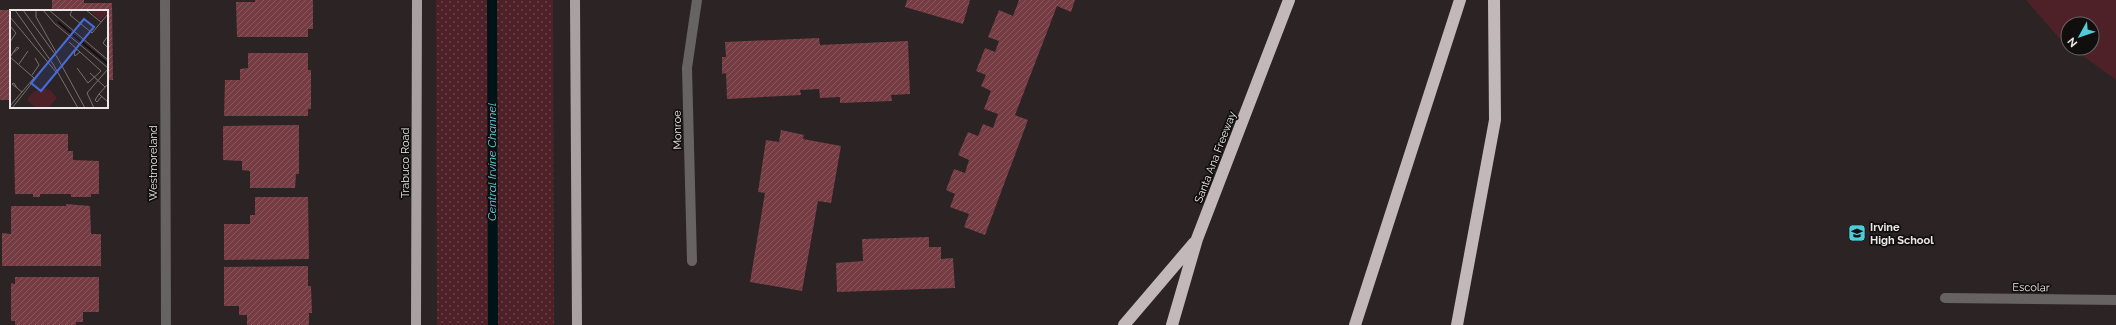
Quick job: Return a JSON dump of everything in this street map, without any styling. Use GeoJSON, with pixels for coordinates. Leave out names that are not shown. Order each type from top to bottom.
{"type":"FeatureCollection","features":[{"type":"Feature","properties":{"kind":"highway","name":"Santa Ana Freeway"},"geometry":{"type":"LineString","coordinates":[[1172,325],[1197,239],[1288,0]]}},
{"type":"Feature","properties":{"kind":"highway"},"geometry":{"type":"LineString","coordinates":[[1355,325],[1460,0]]}},
{"type":"Feature","properties":{"kind":"highway"},"geometry":{"type":"LineString","coordinates":[[1457,325],[1495,120],[1494,0]]}},
{"type":"Feature","properties":{"kind":"highway"},"geometry":{"type":"LineString","coordinates":[[1124,325],[1197,239]]}},
{"type":"Feature","properties":{"kind":"main road","name":"Trabuco Road"},"geometry":{"type":"LineString","coordinates":[[416,325],[417,0]]}},
{"type":"Feature","properties":{"kind":"main road"},"geometry":{"type":"LineString","coordinates":[[575,0],[577,325]]}},
{"type":"Feature","properties":{"kind":"street","name":"Westmoreland"},"geometry":{"type":"LineString","coordinates":[[166,0],[166,325]]}},
{"type":"Feature","properties":{"kind":"street","name":"Monroe"},"geometry":{"type":"LineString","coordinates":[[692,261],[687,68],[697,0]]}},
{"type":"Feature","properties":{"kind":"street","name":"Escolar"},"geometry":{"type":"LineString","coordinates":[[1945,298],[2116,300]]}},
{"type":"Feature","properties":{"kind":"shaded area"},"geometry":{"type":"Polygon","coordinates":[[[436,0],[553,0],[554,325],[437,325],[436,0]]]}},
{"type":"Feature","properties":{"kind":"shaded area"},"geometry":{"type":"Polygon","coordinates":[[[2026,0],[2116,0],[2116,80],[2083,56],[2100,56],[2100,16],[2060,16],[2060,39],[2026,0]]]}},
{"type":"Feature","properties":{"kind":"building"},"geometry":{"type":"Polygon","coordinates":[[[52,0],[84,0],[84,3],[112,3],[113,80],[108,80],[108,10],[52,10],[52,0]]]}},
{"type":"Feature","properties":{"kind":"building"},"geometry":{"type":"Polygon","coordinates":[[[255,0],[313,0],[313,29],[308,29],[308,37],[237,37],[236,2],[255,2],[255,0]]]}},
{"type":"Feature","properties":{"kind":"building"},"geometry":{"type":"Polygon","coordinates":[[[907,0],[970,0],[963,24],[905,7],[907,0]]]}},
{"type":"Feature","properties":{"kind":"building"},"geometry":{"type":"Polygon","coordinates":[[[1019,0],[1075,0],[1071,12],[1057,6],[1015,115],[1028,120],[985,235],[964,227],[969,214],[950,207],[955,194],[946,190],[954,169],[965,173],[969,160],[958,155],[968,132],[978,136],[983,124],[993,128],[998,114],[984,109],[991,91],[981,86],[986,75],[976,71],[985,48],[995,52],[999,41],[988,37],[999,10],[1013,16],[1019,0]]]}},
{"type":"Feature","properties":{"kind":"building"},"geometry":{"type":"Polygon","coordinates":[[[0,10],[10,10],[10,100],[0,100],[0,10]]]}},
{"type":"Feature","properties":{"kind":"building"},"geometry":{"type":"Polygon","coordinates":[[[819,38],[820,45],[908,41],[910,94],[891,95],[892,101],[840,103],[840,97],[820,98],[819,89],[800,90],[801,95],[727,99],[726,73],[722,74],[722,57],[726,57],[725,42],[819,38]]]}},
{"type":"Feature","properties":{"kind":"building"},"geometry":{"type":"Polygon","coordinates":[[[248,53],[308,53],[308,70],[311,70],[311,109],[308,109],[308,116],[224,116],[225,80],[240,80],[240,69],[248,68],[248,53]]]}},
{"type":"Feature","properties":{"kind":"building"},"geometry":{"type":"Polygon","coordinates":[[[299,125],[299,174],[296,174],[295,188],[250,188],[250,171],[242,170],[242,161],[223,160],[223,126],[299,125]]]}},
{"type":"Feature","properties":{"kind":"building"},"geometry":{"type":"Polygon","coordinates":[[[781,130],[804,135],[803,139],[841,146],[831,203],[818,201],[802,291],[750,282],[765,193],[758,192],[766,140],[779,142],[781,130]]]}},
{"type":"Feature","properties":{"kind":"building"},"geometry":{"type":"Polygon","coordinates":[[[14,134],[68,134],[68,151],[73,151],[73,160],[99,161],[99,194],[91,194],[91,197],[71,197],[71,194],[40,194],[40,197],[33,197],[33,194],[15,194],[14,134]]]}},
{"type":"Feature","properties":{"kind":"building"},"geometry":{"type":"Polygon","coordinates":[[[255,197],[308,197],[309,259],[224,260],[224,224],[250,224],[250,215],[255,215],[255,197]]]}},
{"type":"Feature","properties":{"kind":"building"},"geometry":{"type":"Polygon","coordinates":[[[66,204],[90,206],[91,234],[101,234],[101,266],[2,266],[2,233],[11,234],[11,206],[66,206],[66,204]]]}},
{"type":"Feature","properties":{"kind":"building"},"geometry":{"type":"Polygon","coordinates":[[[929,237],[929,247],[941,247],[941,259],[953,258],[955,288],[837,292],[836,263],[863,261],[862,239],[929,237]]]}},
{"type":"Feature","properties":{"kind":"building"},"geometry":{"type":"Polygon","coordinates":[[[308,266],[308,286],[311,286],[312,313],[309,313],[309,325],[247,325],[247,315],[239,315],[239,306],[224,306],[224,267],[308,266]]]}},
{"type":"Feature","properties":{"kind":"building"},"geometry":{"type":"Polygon","coordinates":[[[15,277],[99,277],[99,312],[83,312],[83,322],[76,322],[76,325],[15,325],[15,321],[11,321],[11,283],[15,284],[15,277]]]}},
{"type":"Feature","properties":{"kind":"waterway","name":"Central Irvine Channel"},"geometry":{"type":"LineString","coordinates":[[492,0],[493,325]]}},
{"type":"Feature","properties":{"kind":"place","name":"Irvine High School"},"geometry":{"type":"Point","coordinates":[1857,233]}}]}
